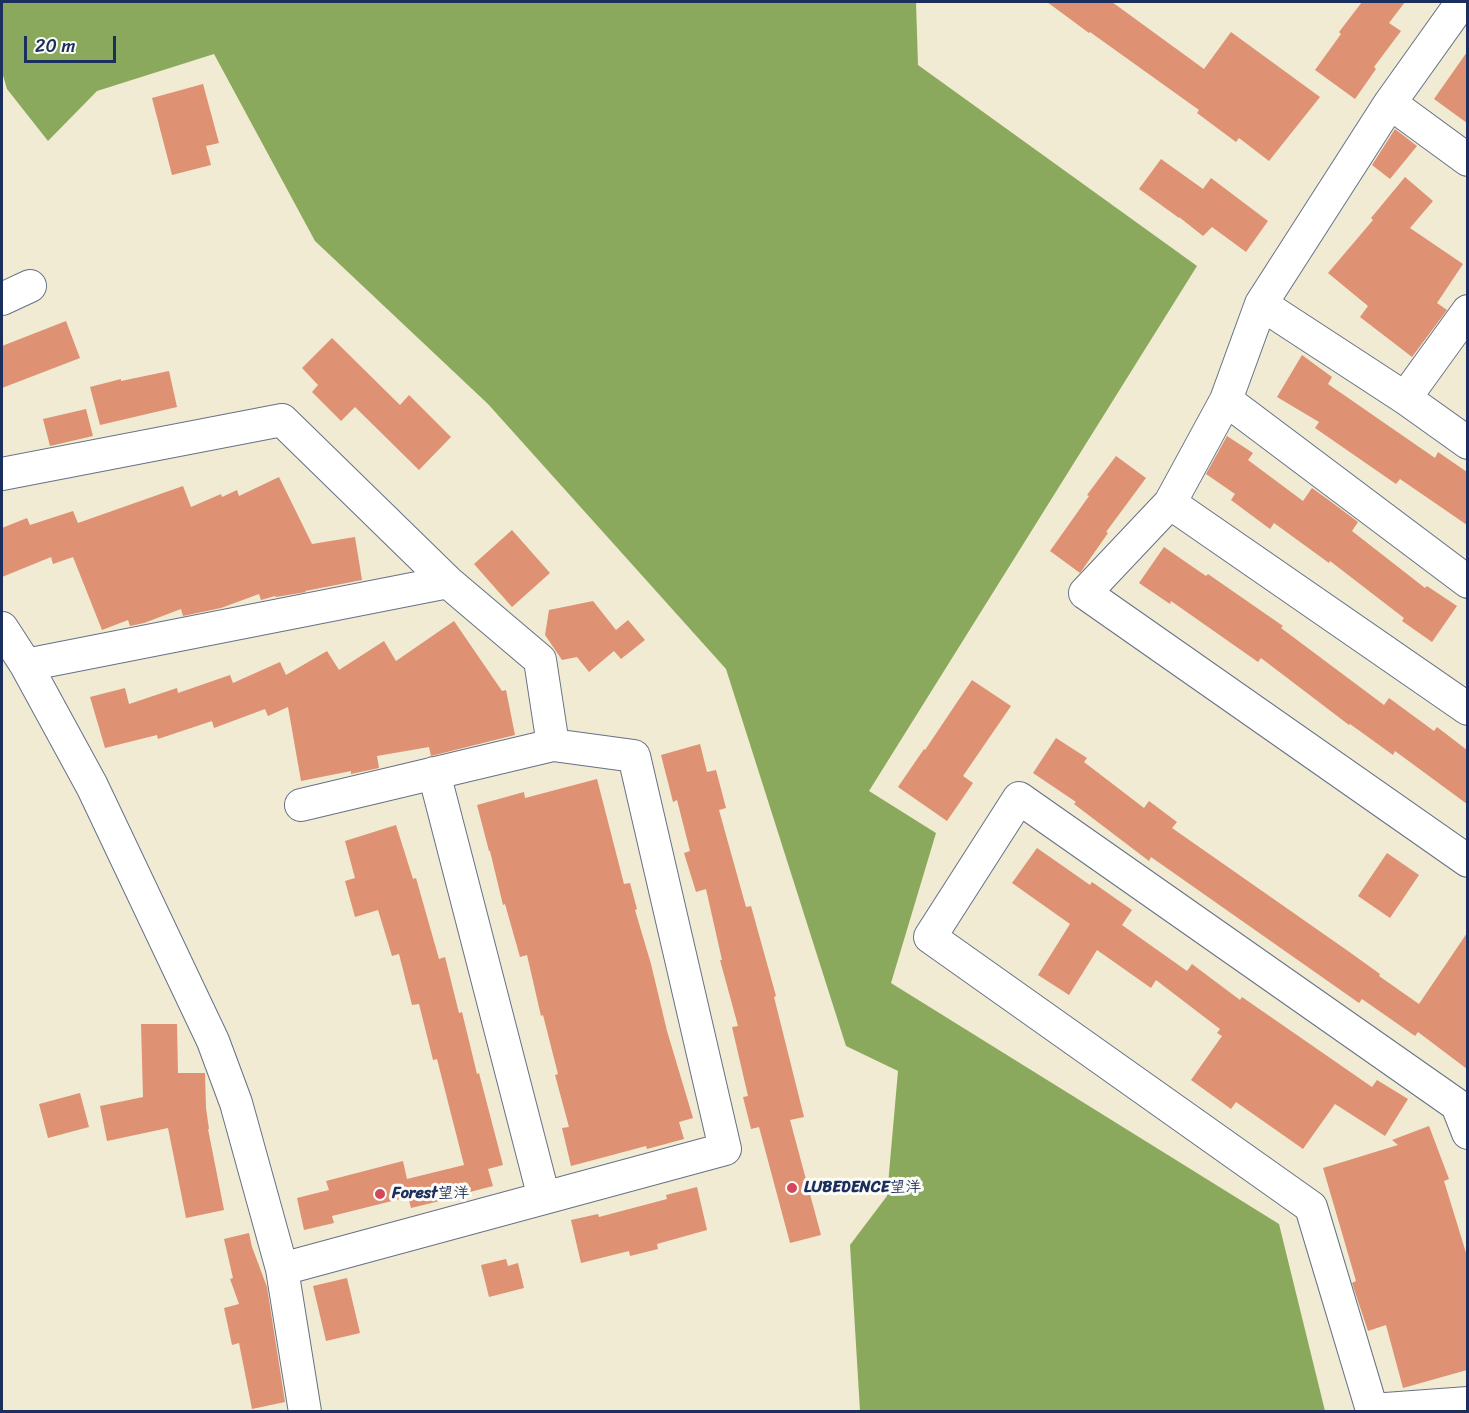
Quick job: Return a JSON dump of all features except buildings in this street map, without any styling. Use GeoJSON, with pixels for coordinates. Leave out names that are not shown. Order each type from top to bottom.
{"type":"FeatureCollection","features":[{"type":"Feature","properties":{"kind":"street"},"geometry":{"type":"LineString","coordinates":[[1462,2],[1390,103],[1260,304],[1226,400],[1170,503],[1085,593],[1467,861]]}},
{"type":"Feature","properties":{"kind":"street"},"geometry":{"type":"LineString","coordinates":[[1390,103],[1467,160]]}},
{"type":"Feature","properties":{"kind":"street"},"geometry":{"type":"LineString","coordinates":[[2,299],[30,286]]}},
{"type":"Feature","properties":{"kind":"street"},"geometry":{"type":"LineString","coordinates":[[1260,304],[1405,398],[1467,443]]}},
{"type":"Feature","properties":{"kind":"street"},"geometry":{"type":"LineString","coordinates":[[1405,398],[1467,311]]}},
{"type":"Feature","properties":{"kind":"street"},"geometry":{"type":"LineString","coordinates":[[1226,400],[1467,582]]}},
{"type":"Feature","properties":{"kind":"street"},"geometry":{"type":"LineString","coordinates":[[2,474],[282,420],[448,582],[540,660],[553,745]]}},
{"type":"Feature","properties":{"kind":"street"},"geometry":{"type":"LineString","coordinates":[[1170,503],[1467,708]]}},
{"type":"Feature","properties":{"kind":"street"},"geometry":{"type":"LineString","coordinates":[[26,665],[448,582]]}},
{"type":"Feature","properties":{"kind":"street"},"geometry":{"type":"LineString","coordinates":[[2,628],[26,665],[92,786],[213,1041],[236,1103],[282,1269],[305,1412]]}},
{"type":"Feature","properties":{"kind":"street"},"geometry":{"type":"LineString","coordinates":[[282,1269],[725,1149],[634,756],[553,745],[301,805]]}},
{"type":"Feature","properties":{"kind":"street"},"geometry":{"type":"LineString","coordinates":[[434,773],[544,1198]]}},
{"type":"Feature","properties":{"kind":"street"},"geometry":{"type":"LineString","coordinates":[[1467,1133],[1457,1105],[1019,798],[930,937],[1311,1207],[1372,1410],[1467,1403]]}},
{"type":"Feature","properties":{"kind":"green space"},"geometry":{"type":"Polygon","coordinates":[[[2,2],[916,2],[918,65],[1197,266],[869,791],[936,833],[891,983],[1279,1224],[1325,1411],[860,1411],[850,1245],[887,1196],[898,1071],[846,1046],[726,669],[488,404],[315,241],[214,54],[97,91],[48,141],[7,89],[2,72],[2,2]]]}},
{"type":"Feature","properties":{"kind":"place","name":"LUBEDENCE望洋"},"geometry":{"type":"Point","coordinates":[792,1188]}},
{"type":"Feature","properties":{"kind":"place","name":"Forest望洋"},"geometry":{"type":"Point","coordinates":[380,1194]}}]}
